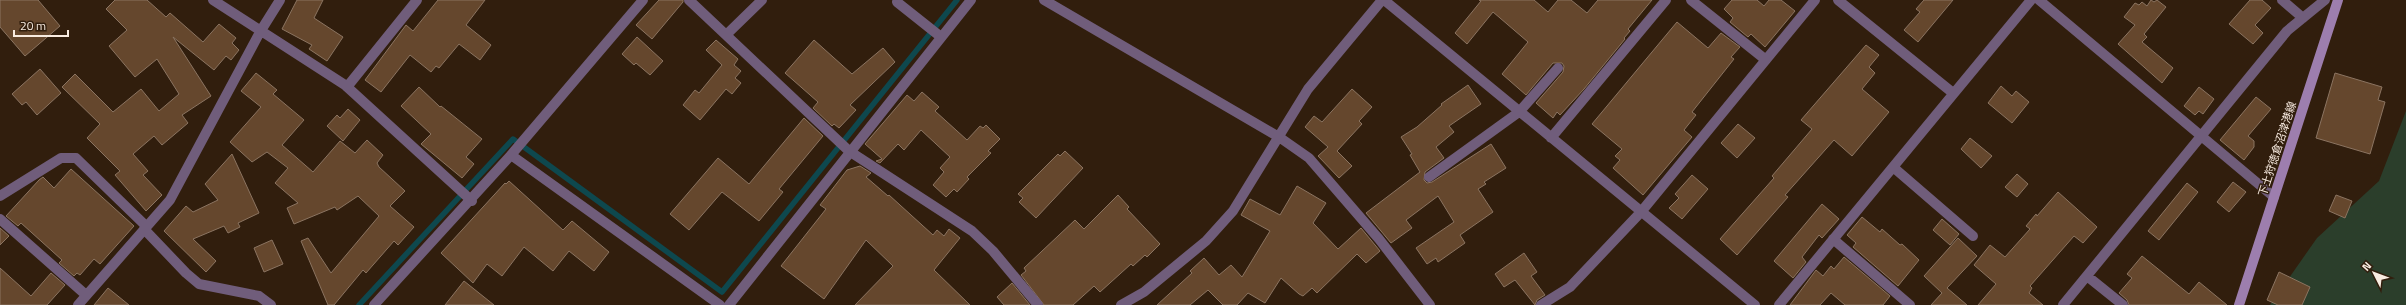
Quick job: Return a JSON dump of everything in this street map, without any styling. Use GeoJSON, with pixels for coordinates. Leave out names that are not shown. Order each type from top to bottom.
{"type":"FeatureCollection","features":[{"type":"Feature","properties":{"kind":"main road","name":"下土狩徳倉沼津港線"},"geometry":{"type":"LineString","coordinates":[[2239,305],[2338,0]]}},
{"type":"Feature","properties":{"kind":"street"},"geometry":{"type":"LineString","coordinates":[[213,0],[260,32],[347,87],[472,201]]}},
{"type":"Feature","properties":{"kind":"street"},"geometry":{"type":"LineString","coordinates":[[78,305],[170,200],[260,32],[280,0]]}},
{"type":"Feature","properties":{"kind":"street"},"geometry":{"type":"LineString","coordinates":[[347,87],[417,0]]}},
{"type":"Feature","properties":{"kind":"street"},"geometry":{"type":"LineString","coordinates":[[374,305],[472,201],[643,0]]}},
{"type":"Feature","properties":{"kind":"street"},"geometry":{"type":"LineString","coordinates":[[689,0],[849,152],[972,231],[993,251],[1038,305]]}},
{"type":"Feature","properties":{"kind":"street"},"geometry":{"type":"LineString","coordinates":[[726,35],[762,0]]}},
{"type":"Feature","properties":{"kind":"street"},"geometry":{"type":"LineString","coordinates":[[729,305],[971,0]]}},
{"type":"Feature","properties":{"kind":"street"},"geometry":{"type":"LineString","coordinates":[[1044,0],[1279,137],[1309,158],[1379,239],[1430,305]]}},
{"type":"Feature","properties":{"kind":"street"},"geometry":{"type":"LineString","coordinates":[[1121,305],[1144,292],[1206,241],[1233,211],[1308,89],[1383,0],[1755,305]]}},
{"type":"Feature","properties":{"kind":"street"},"geometry":{"type":"LineString","coordinates":[[1551,138],[1666,0]]}},
{"type":"Feature","properties":{"kind":"street"},"geometry":{"type":"LineString","coordinates":[[1691,0],[1766,60]]}},
{"type":"Feature","properties":{"kind":"street"},"geometry":{"type":"LineString","coordinates":[[1541,305],[1570,287],[1640,212],[1815,0]]}},
{"type":"Feature","properties":{"kind":"street"},"geometry":{"type":"LineString","coordinates":[[1838,0],[1954,93]]}},
{"type":"Feature","properties":{"kind":"street"},"geometry":{"type":"LineString","coordinates":[[1779,305],[2031,0]]}},
{"type":"Feature","properties":{"kind":"street"},"geometry":{"type":"LineString","coordinates":[[2039,0],[2274,196]]}},
{"type":"Feature","properties":{"kind":"street"},"geometry":{"type":"LineString","coordinates":[[2282,0],[2303,18]]}},
{"type":"Feature","properties":{"kind":"street"},"geometry":{"type":"LineString","coordinates":[[2063,305],[2202,137],[2287,31],[2325,0]]}},
{"type":"Feature","properties":{"kind":"street"},"geometry":{"type":"LineString","coordinates":[[897,2],[941,37]]}},
{"type":"Feature","properties":{"kind":"street"},"geometry":{"type":"LineString","coordinates":[[1429,177],[1519,112],[1558,68]]}},
{"type":"Feature","properties":{"kind":"street"},"geometry":{"type":"LineString","coordinates":[[511,155],[720,305]]}},
{"type":"Feature","properties":{"kind":"street"},"geometry":{"type":"LineString","coordinates":[[0,196],[61,158],[76,158],[145,228],[186,274],[199,284],[259,296],[271,305]]}},
{"type":"Feature","properties":{"kind":"street"},"geometry":{"type":"LineString","coordinates":[[1893,168],[1974,236]]}},
{"type":"Feature","properties":{"kind":"street"},"geometry":{"type":"LineString","coordinates":[[0,219],[86,295]]}},
{"type":"Feature","properties":{"kind":"street"},"geometry":{"type":"LineString","coordinates":[[1833,239],[1910,305]]}},
{"type":"Feature","properties":{"kind":"street"},"geometry":{"type":"LineString","coordinates":[[2087,276],[2123,305]]}},
{"type":"Feature","properties":{"kind":"green space"},"geometry":{"type":"Polygon","coordinates":[[[2406,111],[2406,305],[2270,305],[2317,238],[2379,181],[2406,111]]]}},
{"type":"Feature","properties":{"kind":"building"},"geometry":{"type":"Polygon","coordinates":[[[0,0],[38,0],[60,26],[25,56],[0,27],[0,0]]]}},
{"type":"Feature","properties":{"kind":"building"},"geometry":{"type":"Polygon","coordinates":[[[115,0],[147,0],[166,17],[170,13],[203,42],[219,24],[236,38],[232,43],[239,50],[231,60],[226,56],[214,70],[173,37],[211,96],[182,115],[188,123],[162,145],[154,136],[133,154],[148,171],[143,175],[162,195],[146,211],[115,175],[120,171],[87,138],[100,124],[62,87],[75,74],[113,112],[141,89],[159,111],[179,94],[157,59],[135,77],[109,46],[127,30],[106,9],[115,0]]]}},
{"type":"Feature","properties":{"kind":"building"},"geometry":{"type":"Polygon","coordinates":[[[297,0],[323,0],[314,18],[343,37],[327,61],[309,49],[312,45],[282,29],[297,0]]]}},
{"type":"Feature","properties":{"kind":"building"},"geometry":{"type":"Polygon","coordinates":[[[438,0],[485,0],[466,25],[491,45],[480,60],[459,44],[439,68],[436,66],[431,72],[410,55],[381,92],[365,80],[406,25],[413,31],[438,0]]]}},
{"type":"Feature","properties":{"kind":"building"},"geometry":{"type":"Polygon","coordinates":[[[659,0],[683,0],[683,2],[652,39],[636,25],[659,0]]]}},
{"type":"Feature","properties":{"kind":"building"},"geometry":{"type":"Polygon","coordinates":[[[1479,0],[1534,0],[1548,12],[1558,0],[1571,0],[1587,13],[1598,0],[1652,0],[1628,29],[1630,31],[1624,38],[1625,39],[1584,89],[1560,115],[1557,112],[1553,118],[1536,103],[1563,72],[1564,66],[1562,63],[1553,63],[1526,95],[1502,74],[1528,42],[1493,12],[1467,44],[1455,33],[1481,1],[1479,0]]]}},
{"type":"Feature","properties":{"kind":"building"},"geometry":{"type":"Polygon","coordinates":[[[1732,0],[1757,0],[1764,6],[1769,0],[1781,0],[1795,11],[1765,47],[1751,34],[1748,37],[1730,22],[1733,18],[1724,9],[1732,0]]]}},
{"type":"Feature","properties":{"kind":"building"},"geometry":{"type":"Polygon","coordinates":[[[1924,0],[1953,0],[1918,42],[1904,30],[1920,12],[1916,9],[1924,0]]]}},
{"type":"Feature","properties":{"kind":"building"},"geometry":{"type":"Polygon","coordinates":[[[2151,0],[2154,2],[2157,0],[2166,7],[2144,34],[2147,37],[2142,42],[2173,68],[2162,83],[2118,44],[2135,25],[2124,17],[2135,3],[2139,5],[2142,2],[2147,6],[2151,0]]]}},
{"type":"Feature","properties":{"kind":"building"},"geometry":{"type":"Polygon","coordinates":[[[2250,0],[2262,0],[2271,8],[2255,25],[2263,33],[2253,44],[2229,24],[2250,0]]]}},
{"type":"Feature","properties":{"kind":"building"},"geometry":{"type":"Polygon","coordinates":[[[1677,22],[1708,48],[1721,33],[1740,47],[1731,57],[1734,59],[1692,112],[1696,115],[1684,130],[1692,137],[1643,195],[1613,168],[1620,160],[1615,156],[1622,149],[1592,124],[1677,22]]]}},
{"type":"Feature","properties":{"kind":"building"},"geometry":{"type":"Polygon","coordinates":[[[637,37],[663,61],[650,75],[636,63],[634,65],[622,54],[637,37]]]}},
{"type":"Feature","properties":{"kind":"building"},"geometry":{"type":"Polygon","coordinates":[[[716,40],[738,59],[734,65],[741,71],[735,78],[741,83],[732,94],[726,89],[700,120],[683,105],[695,90],[699,93],[722,65],[706,50],[716,40]]]}},
{"type":"Feature","properties":{"kind":"building"},"geometry":{"type":"Polygon","coordinates":[[[814,40],[852,74],[883,48],[895,62],[850,105],[856,110],[839,128],[834,124],[832,126],[813,108],[818,102],[785,73],[814,40]]]}},
{"type":"Feature","properties":{"kind":"building"},"geometry":{"type":"Polygon","coordinates":[[[1866,45],[1879,55],[1869,67],[1875,73],[1862,89],[1889,112],[1852,156],[1834,140],[1785,195],[1788,197],[1737,255],[1720,239],[1774,178],[1772,176],[1812,129],[1801,120],[1866,45]]]}},
{"type":"Feature","properties":{"kind":"building"},"geometry":{"type":"Polygon","coordinates":[[[40,69],[61,93],[37,115],[26,102],[22,105],[12,94],[40,69]]]}},
{"type":"Feature","properties":{"kind":"building"},"geometry":{"type":"Polygon","coordinates":[[[256,73],[277,90],[273,94],[304,120],[282,145],[313,172],[340,141],[355,153],[367,140],[383,155],[377,163],[379,167],[405,191],[390,206],[414,227],[398,245],[394,241],[366,273],[363,270],[334,305],[328,305],[301,241],[308,238],[331,273],[379,216],[358,196],[337,210],[335,207],[294,224],[287,208],[298,203],[275,183],[288,168],[267,152],[252,162],[230,142],[261,107],[241,91],[256,73]]]}},
{"type":"Feature","properties":{"kind":"building"},"geometry":{"type":"Polygon","coordinates":[[[2335,73],[2382,87],[2378,100],[2385,102],[2370,154],[2316,138],[2335,73]]]}},
{"type":"Feature","properties":{"kind":"building"},"geometry":{"type":"Polygon","coordinates":[[[1468,85],[1481,104],[1449,126],[1454,132],[1436,147],[1444,158],[1425,172],[1424,180],[1427,183],[1432,182],[1491,144],[1506,168],[1484,182],[1486,184],[1478,189],[1493,212],[1460,235],[1465,243],[1438,262],[1436,258],[1427,264],[1416,248],[1454,222],[1438,196],[1406,220],[1412,228],[1391,243],[1366,213],[1420,172],[1410,155],[1412,154],[1401,137],[1417,127],[1442,105],[1441,104],[1468,85]]]}},
{"type":"Feature","properties":{"kind":"building"},"geometry":{"type":"Polygon","coordinates":[[[2001,86],[2012,96],[2016,91],[2029,102],[2012,123],[1988,103],[2001,86]]]}},
{"type":"Feature","properties":{"kind":"building"},"geometry":{"type":"Polygon","coordinates":[[[419,87],[440,107],[441,106],[482,139],[466,157],[474,164],[462,178],[421,144],[431,134],[401,106],[419,87]]]}},
{"type":"Feature","properties":{"kind":"building"},"geometry":{"type":"Polygon","coordinates":[[[2199,87],[2214,99],[2203,114],[2199,111],[2195,115],[2184,106],[2199,87]]]}},
{"type":"Feature","properties":{"kind":"building"},"geometry":{"type":"Polygon","coordinates":[[[1352,89],[1372,107],[1359,121],[1362,124],[1337,151],[1352,166],[1339,178],[1318,156],[1328,147],[1305,127],[1314,116],[1322,122],[1352,89]]]}},
{"type":"Feature","properties":{"kind":"building"},"geometry":{"type":"Polygon","coordinates":[[[922,92],[939,107],[935,111],[967,140],[980,126],[983,128],[986,125],[1000,139],[988,151],[991,153],[967,177],[969,179],[957,192],[954,189],[946,197],[933,185],[944,172],[940,168],[950,157],[921,130],[904,150],[898,144],[880,163],[876,161],[882,159],[865,144],[907,95],[914,101],[922,92]]]}},
{"type":"Feature","properties":{"kind":"building"},"geometry":{"type":"Polygon","coordinates":[[[2256,97],[2271,109],[2248,136],[2254,141],[2254,147],[2244,160],[2220,140],[2256,97]]]}},
{"type":"Feature","properties":{"kind":"building"},"geometry":{"type":"Polygon","coordinates":[[[348,109],[360,120],[343,141],[327,126],[337,115],[340,118],[348,109]]]}},
{"type":"Feature","properties":{"kind":"building"},"geometry":{"type":"Polygon","coordinates":[[[804,118],[823,136],[779,189],[783,192],[759,221],[722,192],[689,230],[670,214],[718,158],[749,184],[804,118]]]}},
{"type":"Feature","properties":{"kind":"building"},"geometry":{"type":"Polygon","coordinates":[[[1738,124],[1755,138],[1737,158],[1721,143],[1738,124]]]}},
{"type":"Feature","properties":{"kind":"building"},"geometry":{"type":"Polygon","coordinates":[[[1970,138],[1992,156],[1981,168],[1961,149],[1970,138]]]}},
{"type":"Feature","properties":{"kind":"building"},"geometry":{"type":"Polygon","coordinates":[[[1065,151],[1083,168],[1036,218],[1019,202],[1023,198],[1018,194],[1058,154],[1060,156],[1065,151]]]}},
{"type":"Feature","properties":{"kind":"building"},"geometry":{"type":"Polygon","coordinates":[[[232,154],[259,213],[238,223],[240,227],[228,233],[224,226],[193,239],[216,261],[206,272],[164,231],[186,206],[193,212],[218,200],[205,184],[232,154]]]}},
{"type":"Feature","properties":{"kind":"building"},"geometry":{"type":"Polygon","coordinates":[[[860,166],[871,173],[866,177],[888,196],[889,195],[933,235],[937,230],[944,236],[949,229],[960,238],[934,270],[970,305],[855,305],[893,266],[866,240],[824,299],[781,266],[826,209],[820,205],[847,170],[860,166]]]}},
{"type":"Feature","properties":{"kind":"building"},"geometry":{"type":"Polygon","coordinates":[[[71,169],[134,226],[100,264],[94,259],[80,275],[77,273],[74,276],[59,263],[62,260],[21,223],[18,226],[6,216],[43,177],[54,188],[71,169]]]}},
{"type":"Feature","properties":{"kind":"building"},"geometry":{"type":"Polygon","coordinates":[[[2017,174],[2028,184],[2017,197],[2005,187],[2017,174]]]}},
{"type":"Feature","properties":{"kind":"building"},"geometry":{"type":"Polygon","coordinates":[[[1692,175],[1708,189],[1682,219],[1669,208],[1679,198],[1675,194],[1692,175]]]}},
{"type":"Feature","properties":{"kind":"building"},"geometry":{"type":"Polygon","coordinates":[[[509,181],[563,230],[572,221],[609,252],[594,271],[569,251],[553,271],[524,247],[502,276],[487,264],[473,283],[441,253],[505,183],[506,184],[509,181]]]}},
{"type":"Feature","properties":{"kind":"building"},"geometry":{"type":"Polygon","coordinates":[[[2233,182],[2246,192],[2229,212],[2217,202],[2233,182]]]}},
{"type":"Feature","properties":{"kind":"building"},"geometry":{"type":"Polygon","coordinates":[[[2187,183],[2198,192],[2159,240],[2148,231],[2187,183]]]}},
{"type":"Feature","properties":{"kind":"building"},"geometry":{"type":"Polygon","coordinates":[[[1297,186],[1326,203],[1313,223],[1338,249],[1361,228],[1380,251],[1366,263],[1357,254],[1317,293],[1312,288],[1303,296],[1281,278],[1265,303],[1248,293],[1237,305],[1223,305],[1208,290],[1190,305],[1157,305],[1192,273],[1190,271],[1204,258],[1219,275],[1231,265],[1242,277],[1270,231],[1241,215],[1250,199],[1280,215],[1297,186]]]}},
{"type":"Feature","properties":{"kind":"building"},"geometry":{"type":"Polygon","coordinates":[[[2058,192],[2097,227],[2083,243],[2074,236],[2030,286],[2032,288],[2029,293],[2043,305],[1978,305],[1996,284],[1974,265],[1990,245],[2005,257],[2030,229],[2026,226],[2058,192]]]}},
{"type":"Feature","properties":{"kind":"building"},"geometry":{"type":"Polygon","coordinates":[[[1118,195],[1129,207],[1127,209],[1160,244],[1147,257],[1145,255],[1133,266],[1131,264],[1100,292],[1094,286],[1073,305],[1044,305],[1021,275],[1026,271],[1024,268],[1075,220],[1084,229],[1118,195]]]}},
{"type":"Feature","properties":{"kind":"building"},"geometry":{"type":"Polygon","coordinates":[[[2336,195],[2352,201],[2345,218],[2329,211],[2336,195]]]}},
{"type":"Feature","properties":{"kind":"building"},"geometry":{"type":"Polygon","coordinates":[[[1822,204],[1839,219],[1822,238],[1819,235],[1802,257],[1806,262],[1793,278],[1774,261],[1822,204]]]}},
{"type":"Feature","properties":{"kind":"building"},"geometry":{"type":"Polygon","coordinates":[[[1862,217],[1880,232],[1882,229],[1900,245],[1902,244],[1919,260],[1898,286],[1853,247],[1856,243],[1847,235],[1862,217]]]}},
{"type":"Feature","properties":{"kind":"building"},"geometry":{"type":"Polygon","coordinates":[[[1942,219],[1959,234],[1950,245],[1933,230],[1942,219]]]}},
{"type":"Feature","properties":{"kind":"building"},"geometry":{"type":"Polygon","coordinates":[[[0,228],[9,236],[0,245],[0,228]]]}},
{"type":"Feature","properties":{"kind":"building"},"geometry":{"type":"Polygon","coordinates":[[[1958,238],[1977,256],[1947,288],[1967,305],[1931,305],[1942,293],[1924,276],[1958,238]]]}},
{"type":"Feature","properties":{"kind":"building"},"geometry":{"type":"Polygon","coordinates":[[[272,240],[283,264],[264,272],[254,248],[272,240]]]}},
{"type":"Feature","properties":{"kind":"building"},"geometry":{"type":"Polygon","coordinates":[[[1524,253],[1537,272],[1531,276],[1545,295],[1537,300],[1535,305],[1515,280],[1504,287],[1495,274],[1524,253]]]}},
{"type":"Feature","properties":{"kind":"building"},"geometry":{"type":"Polygon","coordinates":[[[2142,256],[2189,294],[2199,282],[2227,305],[2129,305],[2127,300],[2119,293],[2132,278],[2127,274],[2142,256]]]}},
{"type":"Feature","properties":{"kind":"building"},"geometry":{"type":"Polygon","coordinates":[[[1844,257],[1890,296],[1883,305],[1845,305],[1831,293],[1820,305],[1790,305],[1816,270],[1823,276],[1831,266],[1834,269],[1844,257]]]}},
{"type":"Feature","properties":{"kind":"building"},"geometry":{"type":"Polygon","coordinates":[[[0,268],[31,296],[51,273],[65,285],[47,305],[0,305],[0,268]]]}},
{"type":"Feature","properties":{"kind":"building"},"geometry":{"type":"Polygon","coordinates":[[[2279,272],[2310,287],[2302,305],[2278,305],[2267,300],[2279,272]]]}},
{"type":"Feature","properties":{"kind":"building"},"geometry":{"type":"Polygon","coordinates":[[[464,281],[494,305],[445,305],[464,281]]]}},
{"type":"Feature","properties":{"kind":"building"},"geometry":{"type":"Polygon","coordinates":[[[1012,283],[1030,305],[1004,305],[997,297],[1012,283]]]}},
{"type":"Feature","properties":{"kind":"building"},"geometry":{"type":"Polygon","coordinates":[[[108,288],[129,305],[94,305],[108,288]]]}},
{"type":"Feature","properties":{"kind":"waterway"},"geometry":{"type":"LineString","coordinates":[[359,305],[513,139],[722,292],[957,0]]}}]}
